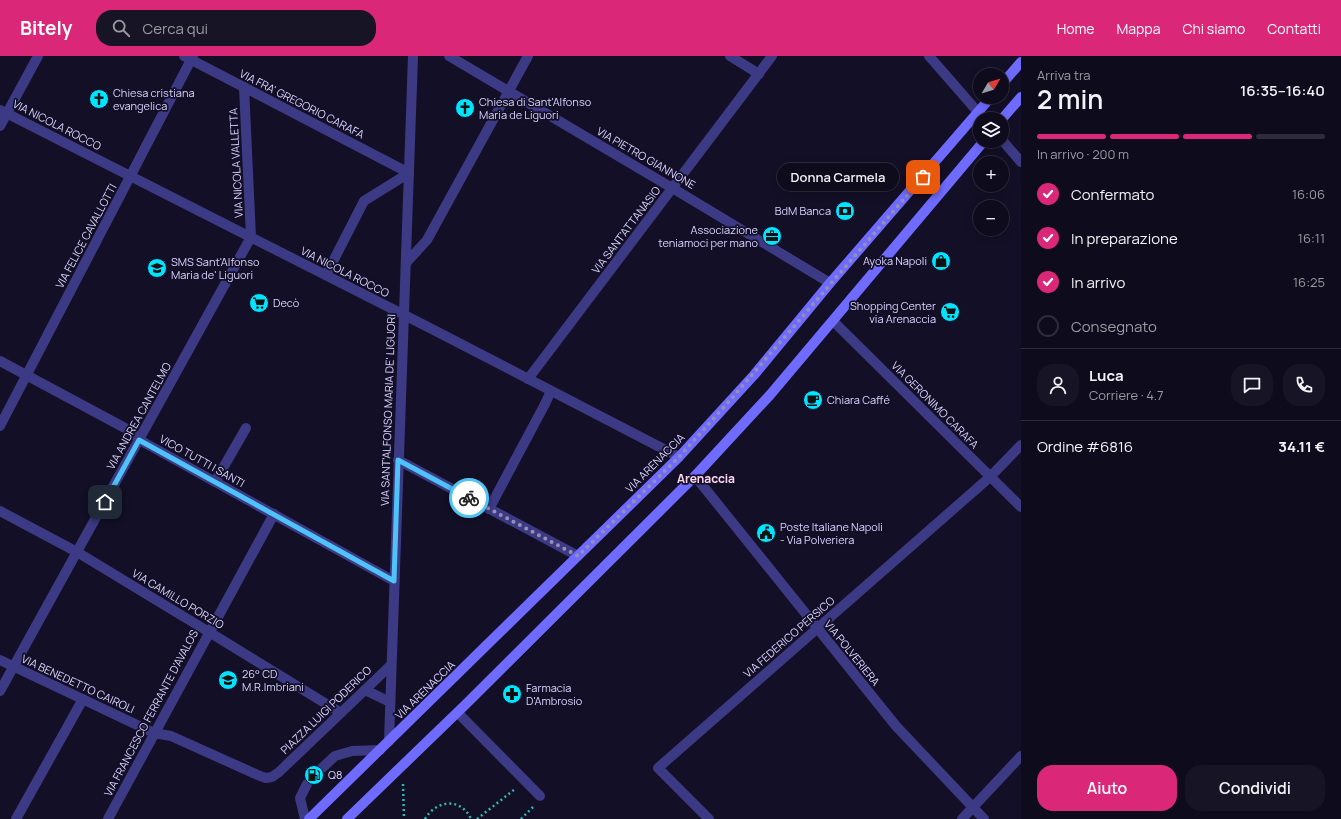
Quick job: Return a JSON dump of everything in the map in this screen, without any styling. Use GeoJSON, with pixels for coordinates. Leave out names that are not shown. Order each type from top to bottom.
{"type":"FeatureCollection","features":[{"type":"Feature","properties":{"kind":"main road"},"geometry":{"type":"LineString","coordinates":[[1009,76],[1021,62]]}},
{"type":"Feature","properties":{"kind":"main road"},"geometry":{"type":"LineString","coordinates":[[1008,112],[1021,97]]}},
{"type":"Feature","properties":{"kind":"main road","name":"VIA ARENACCIA"},"geometry":{"type":"LineString","coordinates":[[308,819],[679,457],[754,375],[830,283],[973,125]]}},
{"type":"Feature","properties":{"kind":"main road"},"geometry":{"type":"LineString","coordinates":[[347,819],[458,713],[695,476],[770,395],[978,148]]}},
{"type":"Feature","properties":{"kind":"street"},"geometry":{"type":"LineString","coordinates":[[0,126],[3,111],[38,56]]}},
{"type":"Feature","properties":{"kind":"street","name":"VIA SANT'ALFONSO MARIA DE' LIGUORI"},"geometry":{"type":"LineString","coordinates":[[389,741],[413,56]]}},
{"type":"Feature","properties":{"kind":"street","name":"VIA PIETRO GIANNONE"},"geometry":{"type":"LineString","coordinates":[[449,56],[830,283]]}},
{"type":"Feature","properties":{"kind":"street"},"geometry":{"type":"LineString","coordinates":[[406,262],[427,240],[528,56]]}},
{"type":"Feature","properties":{"kind":"street"},"geometry":{"type":"LineString","coordinates":[[730,56],[758,74]]}},
{"type":"Feature","properties":{"kind":"street","name":"VIA SANT'ATTANASIO"},"geometry":{"type":"LineString","coordinates":[[528,379],[772,56]]}},
{"type":"Feature","properties":{"kind":"street"},"geometry":{"type":"LineString","coordinates":[[929,56],[978,112]]}},
{"type":"Feature","properties":{"kind":"street","name":"VIA FRA' GREGORIO CARAFA"},"geometry":{"type":"LineString","coordinates":[[189,57],[409,172]]}},
{"type":"Feature","properties":{"kind":"street","name":"VIA FELICE CAVALLOTTI"},"geometry":{"type":"LineString","coordinates":[[0,426],[130,176],[189,57]]}},
{"type":"Feature","properties":{"kind":"street","name":"VIA NICOLA VALLETTA"},"geometry":{"type":"LineString","coordinates":[[244,87],[251,237]]}},
{"type":"Feature","properties":{"kind":"street","name":"VIA NICOLA ROCCO"},"geometry":{"type":"LineString","coordinates":[[3,111],[679,457]]}},
{"type":"Feature","properties":{"kind":"street"},"geometry":{"type":"LineString","coordinates":[[1009,148],[1021,162]]}},
{"type":"Feature","properties":{"kind":"street"},"geometry":{"type":"LineString","coordinates":[[326,275],[364,201],[409,172]]}},
{"type":"Feature","properties":{"kind":"street","name":"VIA ANDREA CANTELMO"},"geometry":{"type":"LineString","coordinates":[[0,691],[251,237]]}},
{"type":"Feature","properties":{"kind":"street","name":"VIA GERONIMO CARAFA"},"geometry":{"type":"LineString","coordinates":[[833,321],[1021,507]]}},
{"type":"Feature","properties":{"kind":"street","name":"VICO TUTTI I SANTI"},"geometry":{"type":"LineString","coordinates":[[0,361],[125,428],[139,440],[394,581]]}},
{"type":"Feature","properties":{"kind":"street"},"geometry":{"type":"LineString","coordinates":[[489,509],[551,391]]}},
{"type":"Feature","properties":{"kind":"street"},"geometry":{"type":"LineString","coordinates":[[215,482],[246,428]]}},
{"type":"Feature","properties":{"kind":"street","name":"VIA FEDERICO PERSICO"},"geometry":{"type":"LineString","coordinates":[[709,819],[658,768],[990,477],[1021,445]]}},
{"type":"Feature","properties":{"kind":"street"},"geometry":{"type":"LineString","coordinates":[[398,460],[578,556]]}},
{"type":"Feature","properties":{"kind":"street","name":"VIA POLVERIERA"},"geometry":{"type":"LineString","coordinates":[[695,476],[896,726],[984,819]]}},
{"type":"Feature","properties":{"kind":"street","name":"VIA CAMILLO PORZIO"},"geometry":{"type":"LineString","coordinates":[[0,511],[77,552],[341,713]]}},
{"type":"Feature","properties":{"kind":"street","name":"VIA FRANCESCO FERRANTE D'AVALOS"},"geometry":{"type":"LineString","coordinates":[[108,819],[274,514]]}},
{"type":"Feature","properties":{"kind":"street","name":"VIA BENEDETTO CAIROLI"},"geometry":{"type":"LineString","coordinates":[[0,660],[154,733],[171,736],[260,776],[266,778],[272,777],[279,772]]}},
{"type":"Feature","properties":{"kind":"street","name":"PIAZZA LUIGI PODERICO"},"geometry":{"type":"LineString","coordinates":[[279,772],[391,665]]}},
{"type":"Feature","properties":{"kind":"street"},"geometry":{"type":"LineString","coordinates":[[365,690],[390,702]]}},
{"type":"Feature","properties":{"kind":"street"},"geometry":{"type":"LineString","coordinates":[[16,819],[83,699]]}},
{"type":"Feature","properties":{"kind":"street"},"geometry":{"type":"LineString","coordinates":[[458,713],[540,796]]}},
{"type":"Feature","properties":{"kind":"street"},"geometry":{"type":"LineString","coordinates":[[322,768],[335,756],[352,751],[380,750]]}},
{"type":"Feature","properties":{"kind":"street"},"geometry":{"type":"LineString","coordinates":[[962,819],[1021,756]]}},
{"type":"Feature","properties":{"kind":"street"},"geometry":{"type":"LineString","coordinates":[[305,819],[300,798],[306,784]]}},
{"type":"Feature","properties":{"kind":"path"},"geometry":{"type":"LineString","coordinates":[[403,782],[404,819]]}},
{"type":"Feature","properties":{"kind":"path"},"geometry":{"type":"LineString","coordinates":[[477,819],[517,788]]}},
{"type":"Feature","properties":{"kind":"path"},"geometry":{"type":"LineString","coordinates":[[425,819],[429,812],[438,806],[447,803],[457,805],[465,811],[471,819]]}},
{"type":"Feature","properties":{"kind":"path"},"geometry":{"type":"LineString","coordinates":[[521,819],[533,806]]}},
{"type":"Feature","properties":{"kind":"way so far"},"geometry":{"type":"LineString","coordinates":[[469,498],[578,556],[679,457],[754,375],[830,283],[923,177]]}},
{"type":"Feature","properties":{"kind":"place","name":"Chiesa cristiana evangelica"},"geometry":{"type":"Point","coordinates":[99,99]}},
{"type":"Feature","properties":{"kind":"place","name":"Chiesa di Sant'Alfonso Maria de Liguori"},"geometry":{"type":"Point","coordinates":[465,108]}},
{"type":"Feature","properties":{"kind":"place","name":"Donna Carmela"},"geometry":{"type":"Point","coordinates":[923,177]}},
{"type":"Feature","properties":{"kind":"place","name":"BdM Banca"},"geometry":{"type":"Point","coordinates":[845,211]}},
{"type":"Feature","properties":{"kind":"place","name":"Associazione teniamoci per mano"},"geometry":{"type":"Point","coordinates":[772,236]}},
{"type":"Feature","properties":{"kind":"place","name":"Ayoka Napoli"},"geometry":{"type":"Point","coordinates":[941,261]}},
{"type":"Feature","properties":{"kind":"place","name":"SMS Sant'Alfonso Maria de' Liguori"},"geometry":{"type":"Point","coordinates":[157,268]}},
{"type":"Feature","properties":{"kind":"place","name":"Decò"},"geometry":{"type":"Point","coordinates":[259,303]}},
{"type":"Feature","properties":{"kind":"place","name":"Shopping Center via Arenaccia"},"geometry":{"type":"Point","coordinates":[950,312]}},
{"type":"Feature","properties":{"kind":"place","name":"Chiara Caffé"},"geometry":{"type":"Point","coordinates":[813,400]}},
{"type":"Feature","properties":{"kind":"place","name":"Poste Italiane Napoli - Via Polveriera"},"geometry":{"type":"Point","coordinates":[766,533]}},
{"type":"Feature","properties":{"kind":"place","name":"26° CD M.R.Imbriani"},"geometry":{"type":"Point","coordinates":[228,680]}},
{"type":"Feature","properties":{"kind":"place","name":"Farmacia D'Ambrosio"},"geometry":{"type":"Point","coordinates":[512,694]}},
{"type":"Feature","properties":{"kind":"place","name":"Q8"},"geometry":{"type":"Point","coordinates":[314,775]}},
{"type":"Feature","properties":{"kind":"district","name":"Arenaccia"},"geometry":{"type":"Point","coordinates":[706,479]}},
{"type":"Feature","properties":{"kind":"route"},"geometry":{"type":"LineString","coordinates":[[105,502],[139,440],[394,581],[398,460],[469,498]]}}]}
